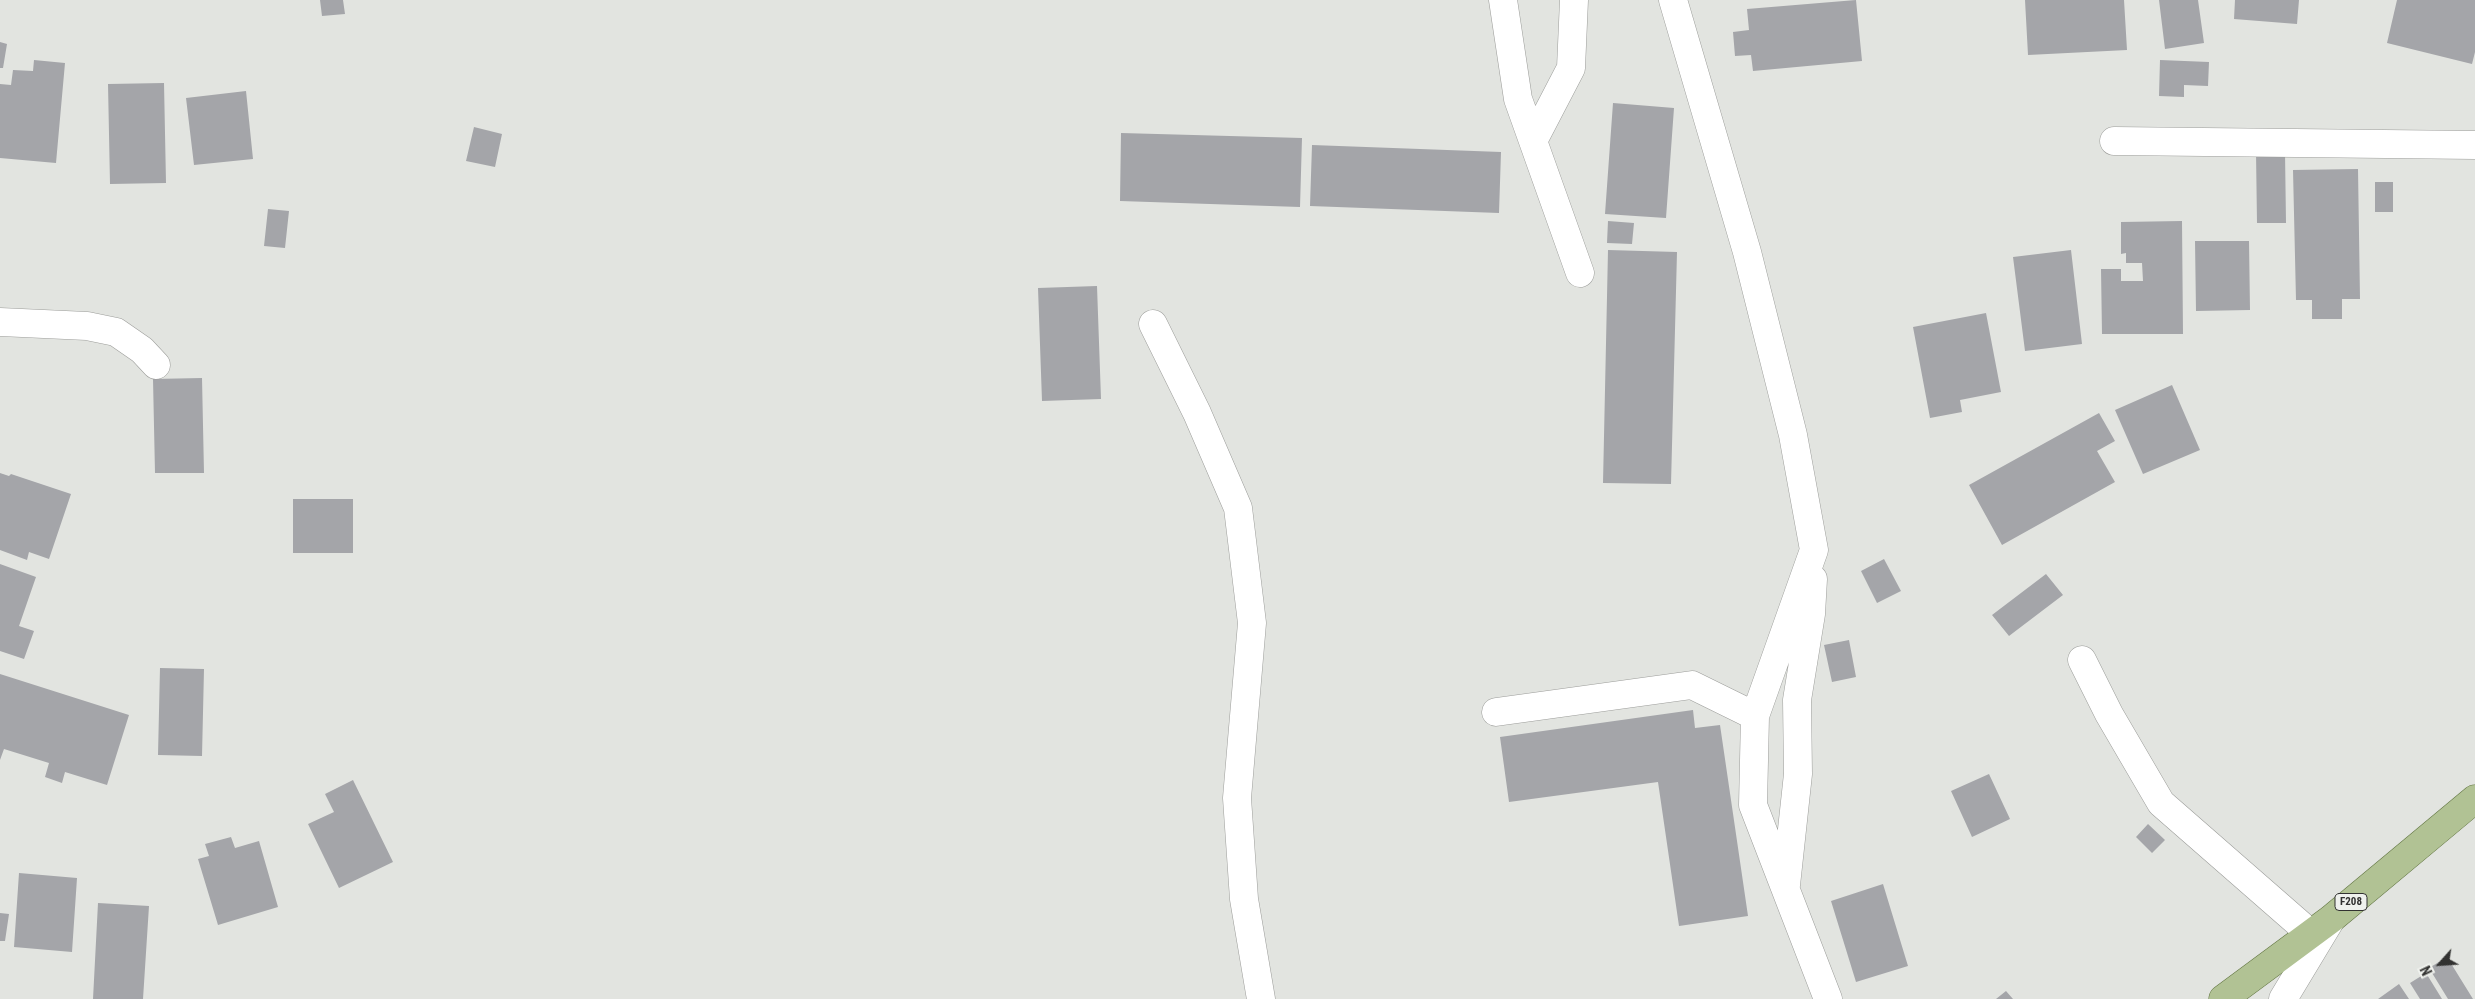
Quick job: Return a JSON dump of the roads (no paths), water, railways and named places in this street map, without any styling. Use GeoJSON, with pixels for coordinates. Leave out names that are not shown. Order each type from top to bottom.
{"type":"FeatureCollection","features":[{"type":"Feature","properties":{"kind":"main road","name":"F208"},"geometry":{"type":"LineString","coordinates":[[2223,999],[2321,926],[2475,799]]}},
{"type":"Feature","properties":{"kind":"street"},"geometry":{"type":"LineString","coordinates":[[1504,0],[1518,98],[1580,273]]}},
{"type":"Feature","properties":{"kind":"street"},"geometry":{"type":"LineString","coordinates":[[1533,142],[1571,68],[1574,0]]}},
{"type":"Feature","properties":{"kind":"street"},"geometry":{"type":"LineString","coordinates":[[1673,0],[1747,252],[1793,435],[1814,550],[1811,614],[1797,700],[1798,774],[1785,891]]}},
{"type":"Feature","properties":{"kind":"street"},"geometry":{"type":"LineString","coordinates":[[2114,141],[2475,145]]}},
{"type":"Feature","properties":{"kind":"street"},"geometry":{"type":"LineString","coordinates":[[0,322],[88,326],[116,332],[142,350],[156,365]]}},
{"type":"Feature","properties":{"kind":"street"},"geometry":{"type":"LineString","coordinates":[[1154,324],[1197,413],[1238,508],[1252,623],[1237,798],[1244,899],[1262,999]]}},
{"type":"Feature","properties":{"kind":"street"},"geometry":{"type":"LineString","coordinates":[[1814,550],[1755,716],[1753,805],[1828,999]]}},
{"type":"Feature","properties":{"kind":"street"},"geometry":{"type":"LineString","coordinates":[[2082,660],[2109,714],[2161,803],[2321,926],[2283,999]]}},
{"type":"Feature","properties":{"kind":"street"},"geometry":{"type":"LineString","coordinates":[[1496,712],[1692,685],[1755,716]]}}]}
